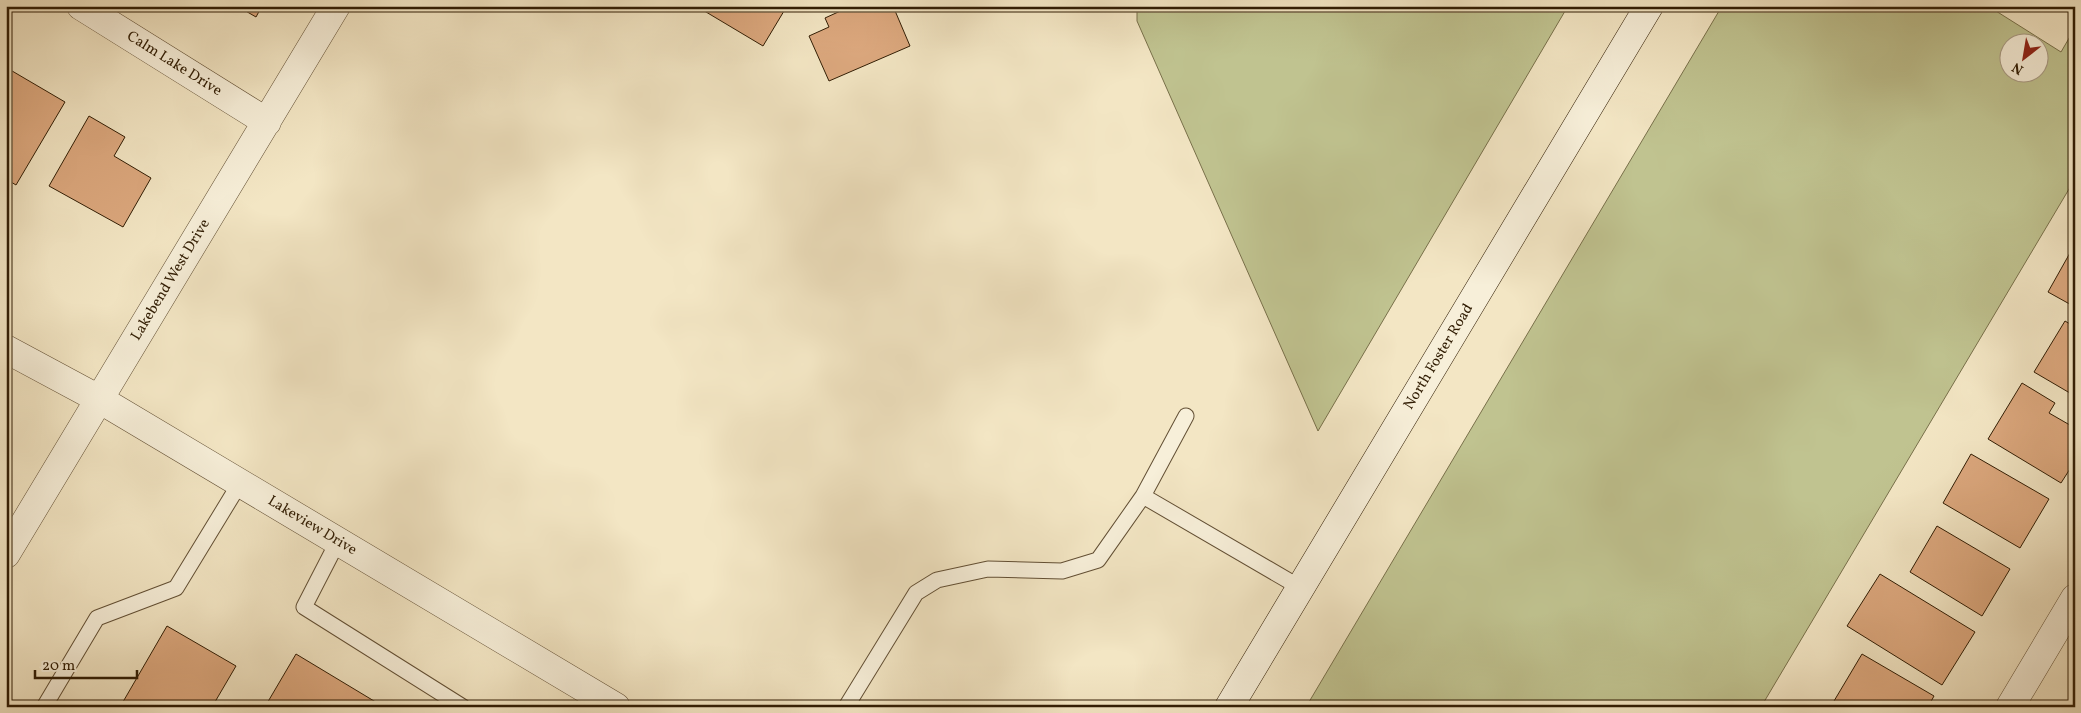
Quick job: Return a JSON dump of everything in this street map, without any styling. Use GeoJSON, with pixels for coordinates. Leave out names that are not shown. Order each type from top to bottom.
{"type":"FeatureCollection","features":[{"type":"Feature","properties":{"kind":"street","name":"Calm Lake Drive"},"geometry":{"type":"LineString","coordinates":[[81,6],[267,122]]}},
{"type":"Feature","properties":{"kind":"street","name":"Lakebend West Drive"},"geometry":{"type":"LineString","coordinates":[[6,554],[336,6]]}},
{"type":"Feature","properties":{"kind":"street","name":"North Foster Road"},"geometry":{"type":"LineString","coordinates":[[1229,707],[1650,6]]}},
{"type":"Feature","properties":{"kind":"street","name":"Lakeview Drive"},"geometry":{"type":"LineString","coordinates":[[6,349],[99,399],[613,706]]}},
{"type":"Feature","properties":{"kind":"street"},"geometry":{"type":"LineString","coordinates":[[2010,707],[2075,598]]}},
{"type":"Feature","properties":{"kind":"lane"},"geometry":{"type":"LineString","coordinates":[[846,707],[916,593],[937,580],[988,569],[1062,571],[1098,560],[1143,496],[1186,416]]}},
{"type":"Feature","properties":{"kind":"lane"},"geometry":{"type":"LineString","coordinates":[[44,707],[97,618],[176,588],[240,483]]}},
{"type":"Feature","properties":{"kind":"lane"},"geometry":{"type":"LineString","coordinates":[[1143,496],[1301,588]]}},
{"type":"Feature","properties":{"kind":"lane"},"geometry":{"type":"LineString","coordinates":[[338,542],[304,607],[463,707]]}},
{"type":"Feature","properties":{"kind":"green space"},"geometry":{"type":"Polygon","coordinates":[[[1137,6],[1568,6],[1318,431],[1137,21],[1137,6]]]}},
{"type":"Feature","properties":{"kind":"green space"},"geometry":{"type":"Polygon","coordinates":[[[1722,6],[1988,6],[2029,32],[1998,32],[1998,82],[2048,82],[2048,44],[2061,52],[2075,28],[2075,179],[1761,707],[1306,707],[1722,6]]]}},
{"type":"Feature","properties":{"kind":"building"},"geometry":{"type":"Polygon","coordinates":[[[237,6],[262,6],[256,17],[237,6]]]}},
{"type":"Feature","properties":{"kind":"building"},"geometry":{"type":"Polygon","coordinates":[[[696,6],[787,6],[763,46],[696,6]]]}},
{"type":"Feature","properties":{"kind":"building"},"geometry":{"type":"Polygon","coordinates":[[[846,6],[893,6],[910,46],[829,81],[809,36],[829,27],[825,18],[847,8],[846,6]]]}},
{"type":"Feature","properties":{"kind":"building"},"geometry":{"type":"Polygon","coordinates":[[[7,68],[65,102],[16,185],[6,179],[7,68]]]}},
{"type":"Feature","properties":{"kind":"building"},"geometry":{"type":"Polygon","coordinates":[[[89,116],[125,137],[114,156],[151,178],[123,227],[49,186],[89,116]]]}},
{"type":"Feature","properties":{"kind":"building"},"geometry":{"type":"Polygon","coordinates":[[[2075,244],[2075,307],[2048,292],[2075,244]]]}},
{"type":"Feature","properties":{"kind":"building"},"geometry":{"type":"Polygon","coordinates":[[[2065,321],[2075,327],[2075,396],[2034,372],[2065,321]]]}},
{"type":"Feature","properties":{"kind":"building"},"geometry":{"type":"Polygon","coordinates":[[[2022,383],[2055,403],[2049,413],[2075,428],[2075,461],[2061,483],[1988,439],[2022,383]]]}},
{"type":"Feature","properties":{"kind":"building"},"geometry":{"type":"Polygon","coordinates":[[[1971,454],[2049,499],[2020,548],[1943,503],[1971,454]]]}},
{"type":"Feature","properties":{"kind":"building"},"geometry":{"type":"Polygon","coordinates":[[[1937,526],[2010,569],[1982,616],[1910,572],[1937,526]]]}},
{"type":"Feature","properties":{"kind":"building"},"geometry":{"type":"Polygon","coordinates":[[[1880,574],[1975,632],[1942,685],[1847,626],[1880,574]]]}},
{"type":"Feature","properties":{"kind":"building"},"geometry":{"type":"Polygon","coordinates":[[[167,626],[236,666],[212,707],[120,707],[167,626]]]}},
{"type":"Feature","properties":{"kind":"building"},"geometry":{"type":"Polygon","coordinates":[[[296,654],[384,707],[270,707],[266,705],[296,654]]]}},
{"type":"Feature","properties":{"kind":"building"},"geometry":{"type":"Polygon","coordinates":[[[1862,654],[1934,696],[1928,707],[1844,707],[1834,701],[1862,654]]]}}]}
